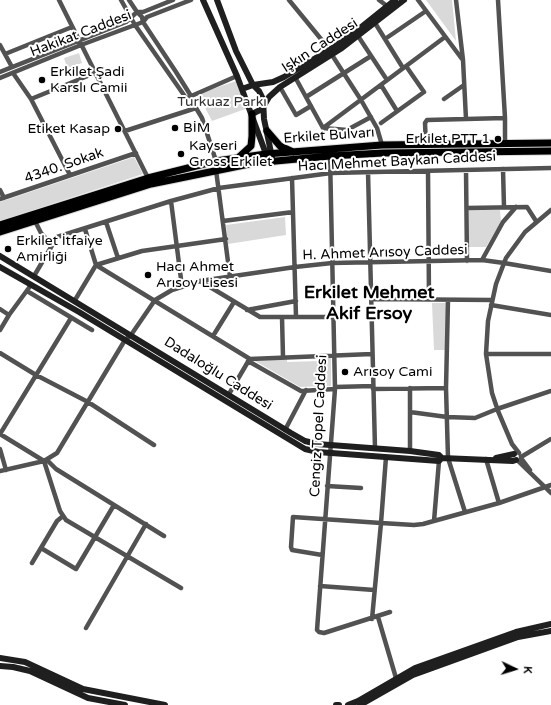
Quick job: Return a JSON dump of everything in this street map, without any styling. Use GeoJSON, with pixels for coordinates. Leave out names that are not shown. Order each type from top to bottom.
{"type":"FeatureCollection","features":[{"type":"Feature","properties":{"kind":"main road"},"geometry":{"type":"LineString","coordinates":[[239,157],[251,146],[252,114]]}},
{"type":"Feature","properties":{"kind":"main road"},"geometry":{"type":"LineString","coordinates":[[267,131],[280,146],[293,152]]}},
{"type":"Feature","properties":{"kind":"main road","name":"Erkilet Bulvarı"},"geometry":{"type":"LineString","coordinates":[[0,232],[151,184],[293,152],[382,145],[551,143]]}},
{"type":"Feature","properties":{"kind":"main road","name":"Erkilet Bulvarı"},"geometry":{"type":"LineString","coordinates":[[0,225],[148,178],[216,161],[239,157],[330,156],[383,153],[551,151]]}},
{"type":"Feature","properties":{"kind":"street"},"geometry":{"type":"LineString","coordinates":[[59,0],[148,178]]}},
{"type":"Feature","properties":{"kind":"street"},"geometry":{"type":"LineString","coordinates":[[121,0],[132,17],[135,25],[202,118],[216,161]]}},
{"type":"Feature","properties":{"kind":"street"},"geometry":{"type":"LineString","coordinates":[[129,0],[137,12],[142,16],[143,22],[176,72],[188,97]]}},
{"type":"Feature","properties":{"kind":"street","name":"Hakikat Caddesi"},"geometry":{"type":"LineString","coordinates":[[0,78],[12,70],[80,43],[126,22],[137,12],[143,12],[173,0]]}},
{"type":"Feature","properties":{"kind":"street","name":"Hakikat Caddesi"},"geometry":{"type":"LineString","coordinates":[[80,43],[143,22],[147,17],[191,0]]}},
{"type":"Feature","properties":{"kind":"street"},"geometry":{"type":"LineString","coordinates":[[203,0],[237,76],[269,157]]}},
{"type":"Feature","properties":{"kind":"street"},"geometry":{"type":"LineString","coordinates":[[217,0],[236,52],[253,85],[259,91],[262,99],[269,157]]}},
{"type":"Feature","properties":{"kind":"street"},"geometry":{"type":"LineString","coordinates":[[289,0],[331,52],[371,117],[377,128],[382,145]]}},
{"type":"Feature","properties":{"kind":"street"},"geometry":{"type":"LineString","coordinates":[[379,0],[387,6]]}},
{"type":"Feature","properties":{"kind":"street","name":"Işkın Caddesi"},"geometry":{"type":"LineString","coordinates":[[252,114],[260,111],[269,97],[280,87],[331,52],[395,0]]}},
{"type":"Feature","properties":{"kind":"street","name":"Işkın Caddesi"},"geometry":{"type":"LineString","coordinates":[[242,89],[280,79],[331,52],[358,36],[404,0]]}},
{"type":"Feature","properties":{"kind":"street"},"geometry":{"type":"LineString","coordinates":[[418,0],[463,60]]}},
{"type":"Feature","properties":{"kind":"street"},"geometry":{"type":"LineString","coordinates":[[462,0],[456,2],[463,60],[466,119]]}},
{"type":"Feature","properties":{"kind":"street"},"geometry":{"type":"LineString","coordinates":[[498,0],[505,118],[505,144]]}},
{"type":"Feature","properties":{"kind":"street"},"geometry":{"type":"LineString","coordinates":[[385,39],[426,11]]}},
{"type":"Feature","properties":{"kind":"street"},"geometry":{"type":"LineString","coordinates":[[375,23],[424,92],[381,123]]}},
{"type":"Feature","properties":{"kind":"street"},"geometry":{"type":"LineString","coordinates":[[5,54],[72,27]]}},
{"type":"Feature","properties":{"kind":"street"},"geometry":{"type":"LineString","coordinates":[[358,36],[387,80]]}},
{"type":"Feature","properties":{"kind":"street"},"geometry":{"type":"LineString","coordinates":[[323,128],[445,37]]}},
{"type":"Feature","properties":{"kind":"street"},"geometry":{"type":"LineString","coordinates":[[0,45],[12,70],[31,99],[70,175]]}},
{"type":"Feature","properties":{"kind":"street"},"geometry":{"type":"LineString","coordinates":[[306,97],[371,56]]}},
{"type":"Feature","properties":{"kind":"street","name":"Hakikat Caddesi"},"geometry":{"type":"LineString","coordinates":[[0,72],[12,70]]}},
{"type":"Feature","properties":{"kind":"street"},"geometry":{"type":"LineString","coordinates":[[31,99],[95,73]]}},
{"type":"Feature","properties":{"kind":"street"},"geometry":{"type":"LineString","coordinates":[[188,97],[237,76]]}},
{"type":"Feature","properties":{"kind":"street"},"geometry":{"type":"LineString","coordinates":[[295,76],[323,128]]}},
{"type":"Feature","properties":{"kind":"street"},"geometry":{"type":"LineString","coordinates":[[381,84],[397,111]]}},
{"type":"Feature","properties":{"kind":"street"},"geometry":{"type":"LineString","coordinates":[[444,98],[464,85]]}},
{"type":"Feature","properties":{"kind":"street"},"geometry":{"type":"LineString","coordinates":[[280,87],[296,115],[311,106]]}},
{"type":"Feature","properties":{"kind":"street"},"geometry":{"type":"LineString","coordinates":[[124,131],[196,108]]}},
{"type":"Feature","properties":{"kind":"street"},"geometry":{"type":"LineString","coordinates":[[323,128],[347,130],[371,117]]}},
{"type":"Feature","properties":{"kind":"street"},"geometry":{"type":"LineString","coordinates":[[426,145],[425,123],[427,120],[505,118]]}},
{"type":"Feature","properties":{"kind":"street","name":"4340. Sokak"},"geometry":{"type":"LineString","coordinates":[[2,198],[136,153]]}},
{"type":"Feature","properties":{"kind":"street","name":"Cengiz Topel Caddesi"},"geometry":{"type":"LineString","coordinates":[[330,156],[335,388],[316,628],[319,632],[324,633],[372,619]]}},
{"type":"Feature","properties":{"kind":"street"},"geometry":{"type":"LineString","coordinates":[[503,168],[504,208]]}},
{"type":"Feature","properties":{"kind":"street","name":"Hacı Mehmet Baykan Caddesi"},"geometry":{"type":"LineString","coordinates":[[34,276],[57,237],[170,201],[219,188],[331,174],[503,168],[551,168]]}},
{"type":"Feature","properties":{"kind":"street"},"geometry":{"type":"LineString","coordinates":[[216,170],[230,277]]}},
{"type":"Feature","properties":{"kind":"street"},"geometry":{"type":"LineString","coordinates":[[466,170],[467,261]]}},
{"type":"Feature","properties":{"kind":"street"},"geometry":{"type":"LineString","coordinates":[[428,171],[429,299]]}},
{"type":"Feature","properties":{"kind":"street"},"geometry":{"type":"LineString","coordinates":[[368,172],[375,448]]}},
{"type":"Feature","properties":{"kind":"street"},"geometry":{"type":"LineString","coordinates":[[292,178],[296,317]]}},
{"type":"Feature","properties":{"kind":"street"},"geometry":{"type":"LineString","coordinates":[[0,190],[2,198]]}},
{"type":"Feature","properties":{"kind":"street"},"geometry":{"type":"LineString","coordinates":[[170,201],[182,287]]}},
{"type":"Feature","properties":{"kind":"street"},"geometry":{"type":"LineString","coordinates":[[482,260],[503,222],[516,207]]}},
{"type":"Feature","properties":{"kind":"street"},"geometry":{"type":"LineString","coordinates":[[467,208],[527,207],[536,221]]}},
{"type":"Feature","properties":{"kind":"street"},"geometry":{"type":"LineString","coordinates":[[551,210],[536,221],[518,240],[504,263],[498,277],[492,302],[487,333],[486,354],[497,409],[512,444],[518,456],[525,462],[532,473],[551,493]]}},
{"type":"Feature","properties":{"kind":"street"},"geometry":{"type":"LineString","coordinates":[[223,222],[293,212]]}},
{"type":"Feature","properties":{"kind":"street"},"geometry":{"type":"LineString","coordinates":[[35,221],[41,233],[52,245]]}},
{"type":"Feature","properties":{"kind":"street"},"geometry":{"type":"LineString","coordinates":[[106,222],[118,258]]}},
{"type":"Feature","properties":{"kind":"street"},"geometry":{"type":"LineString","coordinates":[[85,229],[96,265],[301,391],[373,387],[446,388]]}},
{"type":"Feature","properties":{"kind":"street"},"geometry":{"type":"LineString","coordinates":[[75,300],[96,265],[142,251],[226,239]]}},
{"type":"Feature","properties":{"kind":"street","name":"Dadaloğlu Caddesi"},"geometry":{"type":"LineString","coordinates":[[0,256],[229,394],[285,430],[305,440],[317,444],[410,451],[439,455],[443,459]]}},
{"type":"Feature","properties":{"kind":"street","name":"H. Ahmet Arısoy Caddesi"},"geometry":{"type":"LineString","coordinates":[[124,340],[131,335],[155,300],[172,290],[200,281],[295,267],[332,264],[482,260],[551,271]]}},
{"type":"Feature","properties":{"kind":"street","name":"Dadaloğlu Caddesi"},"geometry":{"type":"LineString","coordinates":[[0,267],[300,446],[314,452],[443,459],[487,459],[518,456]]}},
{"type":"Feature","properties":{"kind":"street"},"geometry":{"type":"LineString","coordinates":[[200,281],[260,317],[334,317]]}},
{"type":"Feature","properties":{"kind":"street"},"geometry":{"type":"LineString","coordinates":[[0,330],[31,285]]}},
{"type":"Feature","properties":{"kind":"street"},"geometry":{"type":"LineString","coordinates":[[27,291],[92,330]]}},
{"type":"Feature","properties":{"kind":"street"},"geometry":{"type":"LineString","coordinates":[[371,299],[429,299],[492,302],[551,315]]}},
{"type":"Feature","properties":{"kind":"street"},"geometry":{"type":"LineString","coordinates":[[434,521],[443,459],[447,417],[446,388],[448,300]]}},
{"type":"Feature","properties":{"kind":"street"},"geometry":{"type":"LineString","coordinates":[[248,310],[296,301]]}},
{"type":"Feature","properties":{"kind":"street"},"geometry":{"type":"LineString","coordinates":[[213,336],[234,302]]}},
{"type":"Feature","properties":{"kind":"street"},"geometry":{"type":"LineString","coordinates":[[0,309],[9,315]]}},
{"type":"Feature","properties":{"kind":"street"},"geometry":{"type":"LineString","coordinates":[[282,317],[283,357]]}},
{"type":"Feature","properties":{"kind":"street"},"geometry":{"type":"LineString","coordinates":[[71,318],[0,434],[46,460],[54,468],[164,536]]}},
{"type":"Feature","properties":{"kind":"street"},"geometry":{"type":"LineString","coordinates":[[0,471],[46,460],[55,455],[61,448],[124,340]]}},
{"type":"Feature","properties":{"kind":"street"},"geometry":{"type":"LineString","coordinates":[[0,353],[36,375],[88,402],[154,445]]}},
{"type":"Feature","properties":{"kind":"street"},"geometry":{"type":"LineString","coordinates":[[249,360],[283,357],[372,354]]}},
{"type":"Feature","properties":{"kind":"street"},"geometry":{"type":"LineString","coordinates":[[486,354],[551,354]]}},
{"type":"Feature","properties":{"kind":"street"},"geometry":{"type":"LineString","coordinates":[[229,394],[249,360]]}},
{"type":"Feature","properties":{"kind":"street"},"geometry":{"type":"LineString","coordinates":[[410,388],[410,451]]}},
{"type":"Feature","properties":{"kind":"street"},"geometry":{"type":"LineString","coordinates":[[285,430],[306,390]]}},
{"type":"Feature","properties":{"kind":"street"},"geometry":{"type":"LineString","coordinates":[[410,412],[447,417],[475,418],[551,391]]}},
{"type":"Feature","properties":{"kind":"street"},"geometry":{"type":"LineString","coordinates":[[518,456],[551,439]]}},
{"type":"Feature","properties":{"kind":"street"},"geometry":{"type":"LineString","coordinates":[[0,449],[6,470]]}},
{"type":"Feature","properties":{"kind":"street"},"geometry":{"type":"LineString","coordinates":[[386,457],[372,619],[390,612]]}},
{"type":"Feature","properties":{"kind":"street"},"geometry":{"type":"LineString","coordinates":[[443,459],[465,512]]}},
{"type":"Feature","properties":{"kind":"street"},"geometry":{"type":"LineString","coordinates":[[487,459],[499,503]]}},
{"type":"Feature","properties":{"kind":"street"},"geometry":{"type":"LineString","coordinates":[[46,460],[59,509],[68,521],[181,588]]}},
{"type":"Feature","properties":{"kind":"street"},"geometry":{"type":"LineString","coordinates":[[322,554],[294,551],[291,547],[293,517],[414,525],[499,503],[551,485]]}},
{"type":"Feature","properties":{"kind":"street"},"geometry":{"type":"LineString","coordinates":[[327,486],[361,488]]}},
{"type":"Feature","properties":{"kind":"street"},"geometry":{"type":"LineString","coordinates":[[41,548],[76,569],[114,505]]}},
{"type":"Feature","properties":{"kind":"street"},"geometry":{"type":"LineString","coordinates":[[32,562],[57,521],[63,516]]}},
{"type":"Feature","properties":{"kind":"street"},"geometry":{"type":"LineString","coordinates":[[86,628],[146,524]]}},
{"type":"Feature","properties":{"kind":"street"},"geometry":{"type":"LineString","coordinates":[[320,586],[374,590]]}},
{"type":"Feature","properties":{"kind":"street"},"geometry":{"type":"LineString","coordinates":[[378,617],[396,678]]}},
{"type":"Feature","properties":{"kind":"street"},"geometry":{"type":"LineString","coordinates":[[348,705],[358,701],[415,668],[516,632],[551,624]]}},
{"type":"Feature","properties":{"kind":"street"},"geometry":{"type":"LineString","coordinates":[[360,705],[413,675],[518,637],[551,631]]}},
{"type":"Feature","properties":{"kind":"street"},"geometry":{"type":"LineString","coordinates":[[0,658],[25,662],[83,689],[165,705]]}},
{"type":"Feature","properties":{"kind":"street"},"geometry":{"type":"LineString","coordinates":[[0,666],[30,671],[88,698],[125,705]]}},
{"type":"Feature","properties":{"kind":"green space"},"geometry":{"type":"Polygon","coordinates":[[[426,0],[452,0],[456,41],[426,0]]]}},
{"type":"Feature","properties":{"kind":"green space"},"geometry":{"type":"Polygon","coordinates":[[[79,53],[82,63],[67,68],[64,58],[79,53]]]}},
{"type":"Feature","properties":{"kind":"green space","name":"Turkuaz Parkı"},"geometry":{"type":"Polygon","coordinates":[[[236,81],[248,108],[212,121],[198,94],[236,81]]]}},
{"type":"Feature","properties":{"kind":"green space"},"geometry":{"type":"Polygon","coordinates":[[[134,157],[143,174],[0,221],[0,202],[134,157]]]}},
{"type":"Feature","properties":{"kind":"green space"},"geometry":{"type":"Polygon","coordinates":[[[469,209],[500,210],[501,222],[486,247],[469,247],[469,209]]]}},
{"type":"Feature","properties":{"kind":"green space"},"geometry":{"type":"Polygon","coordinates":[[[285,217],[286,235],[228,244],[226,225],[285,217]]]}},
{"type":"Feature","properties":{"kind":"green space"},"geometry":{"type":"Polygon","coordinates":[[[432,303],[448,303],[449,350],[434,350],[432,303]]]}},
{"type":"Feature","properties":{"kind":"green space"},"geometry":{"type":"Polygon","coordinates":[[[322,358],[331,358],[331,386],[300,387],[255,361],[287,359],[287,362],[320,361],[322,358]]]}},
{"type":"Feature","properties":{"kind":"place","name":"Erkilet Şadi Karslı Camii"},"geometry":{"type":"Point","coordinates":[42,80]}},
{"type":"Feature","properties":{"kind":"place","name":"BİM"},"geometry":{"type":"Point","coordinates":[175,128]}},
{"type":"Feature","properties":{"kind":"place","name":"Etiket Kasap"},"geometry":{"type":"Point","coordinates":[118,129]}},
{"type":"Feature","properties":{"kind":"place","name":"Erkilet PTT 1"},"geometry":{"type":"Point","coordinates":[498,139]}},
{"type":"Feature","properties":{"kind":"place","name":"Kayseri Gross Erkilet"},"geometry":{"type":"Point","coordinates":[181,154]}},
{"type":"Feature","properties":{"kind":"place","name":"Erkilet İtfaiye Amirliği"},"geometry":{"type":"Point","coordinates":[8,249]}},
{"type":"Feature","properties":{"kind":"place","name":"Hacı Ahmet Arısoy Lisesi"},"geometry":{"type":"Point","coordinates":[148,275]}},
{"type":"Feature","properties":{"kind":"place","name":"Arısoy Cami"},"geometry":{"type":"Point","coordinates":[345,372]}},
{"type":"Feature","properties":{"kind":"district","name":"Erkilet Mehmet Akif Ersoy"},"geometry":{"type":"Point","coordinates":[369,303]}}]}
